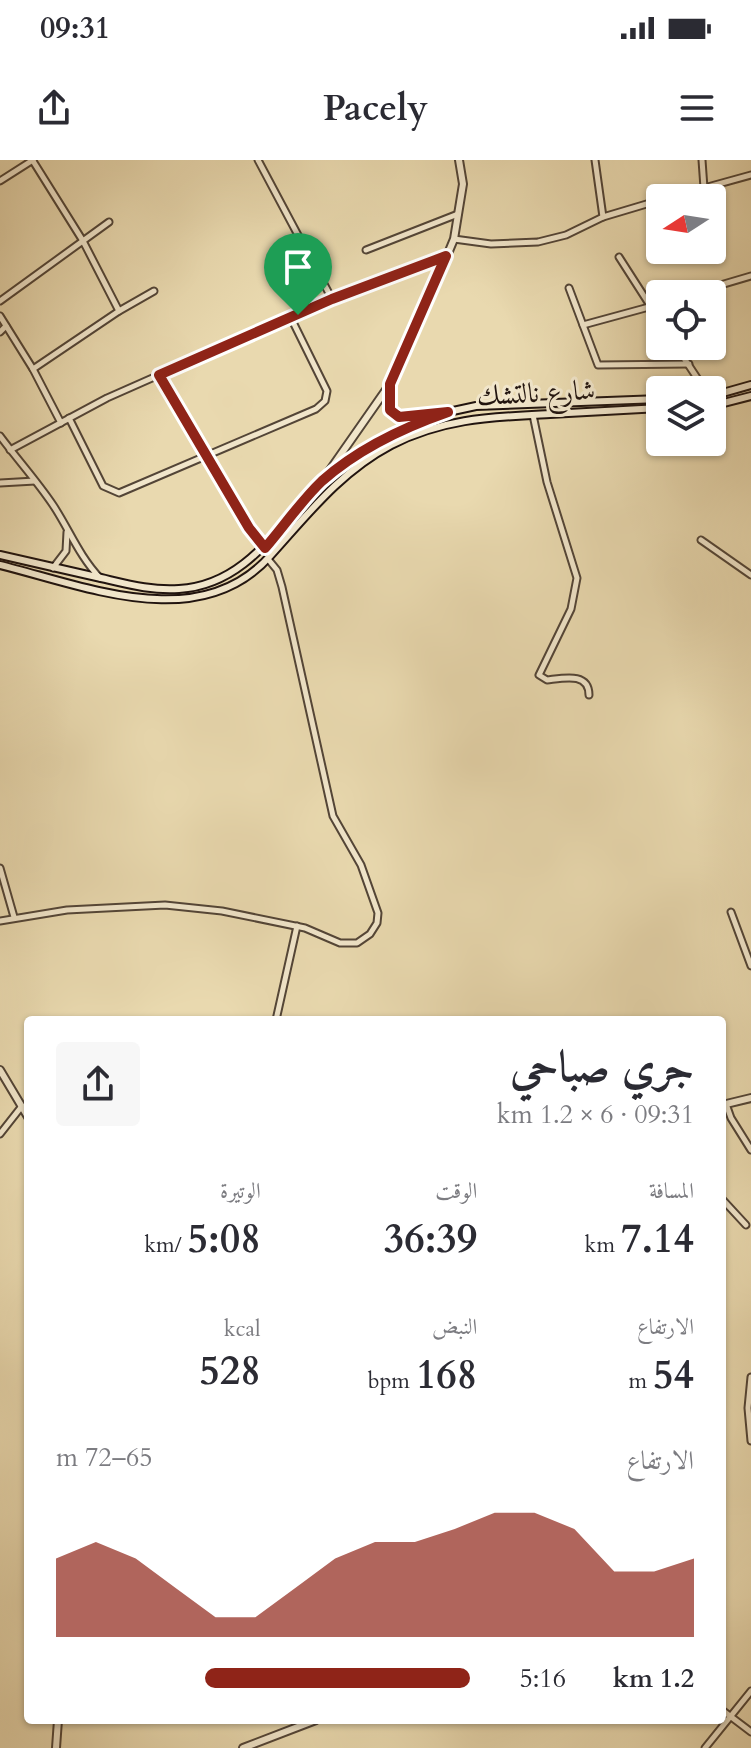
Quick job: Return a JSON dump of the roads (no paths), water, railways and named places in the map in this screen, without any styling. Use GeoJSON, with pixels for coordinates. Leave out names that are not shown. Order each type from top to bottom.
{"type":"FeatureCollection","features":[{"type":"Feature","properties":{"kind":"main road"},"geometry":{"type":"LineString","coordinates":[[321,483],[390,384],[454,239],[463,184],[459,160]]}},
{"type":"Feature","properties":{"kind":"main road"},"geometry":{"type":"LineString","coordinates":[[390,384],[389,401],[394,415],[409,418],[448,412]]}},
{"type":"Feature","properties":{"kind":"main road"},"geometry":{"type":"LineString","coordinates":[[726,392],[751,385]]}},
{"type":"Feature","properties":{"kind":"main road"},"geometry":{"type":"LineString","coordinates":[[726,402],[751,396]]}},
{"type":"Feature","properties":{"kind":"main road","name":"شارع نالتشك"},"geometry":{"type":"LineString","coordinates":[[0,555],[154,589],[199,586],[238,569],[265,548],[321,483],[374,444],[415,424],[476,406],[646,400]]}},
{"type":"Feature","properties":{"kind":"main road","name":"شارع نالتشك"},"geometry":{"type":"LineString","coordinates":[[0,565],[126,596],[154,600],[184,599],[230,586],[254,571],[331,488],[363,462],[391,445],[427,430],[486,416],[646,409]]}},
{"type":"Feature","properties":{"kind":"main road"},"geometry":{"type":"LineString","coordinates":[[32,573],[35,563]]}},
{"type":"Feature","properties":{"kind":"main road"},"geometry":{"type":"LineString","coordinates":[[0,1070],[24,1110]]}},
{"type":"Feature","properties":{"kind":"main road"},"geometry":{"type":"LineString","coordinates":[[726,1104],[751,1098]]}},
{"type":"Feature","properties":{"kind":"main road"},"geometry":{"type":"LineString","coordinates":[[56,1748],[58,1724]]}},
{"type":"Feature","properties":{"kind":"main road"},"geometry":{"type":"LineString","coordinates":[[243,1748],[306,1724]]}},
{"type":"Feature","properties":{"kind":"street"},"geometry":{"type":"LineString","coordinates":[[0,181],[33,160],[83,241],[119,311]]}},
{"type":"Feature","properties":{"kind":"street"},"geometry":{"type":"LineString","coordinates":[[258,160],[332,299]]}},
{"type":"Feature","properties":{"kind":"street"},"geometry":{"type":"LineString","coordinates":[[595,160],[603,217]]}},
{"type":"Feature","properties":{"kind":"street"},"geometry":{"type":"LineString","coordinates":[[702,160],[704,184]]}},
{"type":"Feature","properties":{"kind":"street"},"geometry":{"type":"LineString","coordinates":[[718,184],[751,175]]}},
{"type":"Feature","properties":{"kind":"street"},"geometry":{"type":"LineString","coordinates":[[454,239],[491,244],[538,242],[566,235],[603,217],[646,204]]}},
{"type":"Feature","properties":{"kind":"street"},"geometry":{"type":"LineString","coordinates":[[366,250],[458,214]]}},
{"type":"Feature","properties":{"kind":"street"},"geometry":{"type":"LineString","coordinates":[[0,301],[109,222]]}},
{"type":"Feature","properties":{"kind":"street"},"geometry":{"type":"LineString","coordinates":[[10,450],[159,375],[332,299],[446,256]]}},
{"type":"Feature","properties":{"kind":"street"},"geometry":{"type":"LineString","coordinates":[[619,257],[646,299]]}},
{"type":"Feature","properties":{"kind":"street"},"geometry":{"type":"LineString","coordinates":[[726,283],[751,276]]}},
{"type":"Feature","properties":{"kind":"street"},"geometry":{"type":"LineString","coordinates":[[569,288],[595,360],[600,366],[689,364]]}},
{"type":"Feature","properties":{"kind":"street"},"geometry":{"type":"LineString","coordinates":[[33,369],[154,291]]}},
{"type":"Feature","properties":{"kind":"street"},"geometry":{"type":"LineString","coordinates":[[583,325],[646,308]]}},
{"type":"Feature","properties":{"kind":"street"},"geometry":{"type":"LineString","coordinates":[[0,316],[33,369],[61,423]]}},
{"type":"Feature","properties":{"kind":"street"},"geometry":{"type":"LineString","coordinates":[[69,418],[103,486],[113,493],[132,489],[316,409],[325,401],[325,385],[291,318]]}},
{"type":"Feature","properties":{"kind":"street"},"geometry":{"type":"LineString","coordinates":[[0,332],[6,326]]}},
{"type":"Feature","properties":{"kind":"street"},"geometry":{"type":"LineString","coordinates":[[686,360],[696,376]]}},
{"type":"Feature","properties":{"kind":"street"},"geometry":{"type":"LineString","coordinates":[[159,375],[249,528],[265,548]]}},
{"type":"Feature","properties":{"kind":"street"},"geometry":{"type":"LineString","coordinates":[[533,415],[547,482],[577,578],[571,609],[539,675],[547,680],[574,678],[585,681],[589,695]]}},
{"type":"Feature","properties":{"kind":"street"},"geometry":{"type":"LineString","coordinates":[[0,436],[35,481],[67,527],[79,552],[100,578]]}},
{"type":"Feature","properties":{"kind":"street"},"geometry":{"type":"LineString","coordinates":[[0,483],[35,481]]}},
{"type":"Feature","properties":{"kind":"street"},"geometry":{"type":"LineString","coordinates":[[53,568],[67,548],[67,527]]}},
{"type":"Feature","properties":{"kind":"street"},"geometry":{"type":"LineString","coordinates":[[701,540],[751,575]]}},
{"type":"Feature","properties":{"kind":"street"},"geometry":{"type":"LineString","coordinates":[[0,921],[67,910],[171,905],[222,911],[297,926],[340,943],[361,942],[370,934],[377,923],[378,913],[361,865],[333,816],[282,587],[277,570],[268,559]]}},
{"type":"Feature","properties":{"kind":"street"},"geometry":{"type":"LineString","coordinates":[[0,868],[14,917]]}},
{"type":"Feature","properties":{"kind":"street"},"geometry":{"type":"LineString","coordinates":[[731,912],[751,968]]}},
{"type":"Feature","properties":{"kind":"street"},"geometry":{"type":"LineString","coordinates":[[277,1016],[297,926]]}},
{"type":"Feature","properties":{"kind":"street"},"geometry":{"type":"LineString","coordinates":[[0,1134],[22,1106]]}},
{"type":"Feature","properties":{"kind":"street"},"geometry":{"type":"LineString","coordinates":[[726,1108],[751,1150]]}},
{"type":"Feature","properties":{"kind":"street"},"geometry":{"type":"LineString","coordinates":[[726,1203],[746,1225]]}},
{"type":"Feature","properties":{"kind":"street"},"geometry":{"type":"LineString","coordinates":[[751,1377],[748,1408],[751,1441]]}},
{"type":"Feature","properties":{"kind":"street"},"geometry":{"type":"LineString","coordinates":[[726,1721],[751,1691]]}},
{"type":"Feature","properties":{"kind":"street"},"geometry":{"type":"LineString","coordinates":[[726,1713],[751,1732]]}},
{"type":"Feature","properties":{"kind":"street"},"geometry":{"type":"LineString","coordinates":[[705,1748],[724,1724]]}}]}
